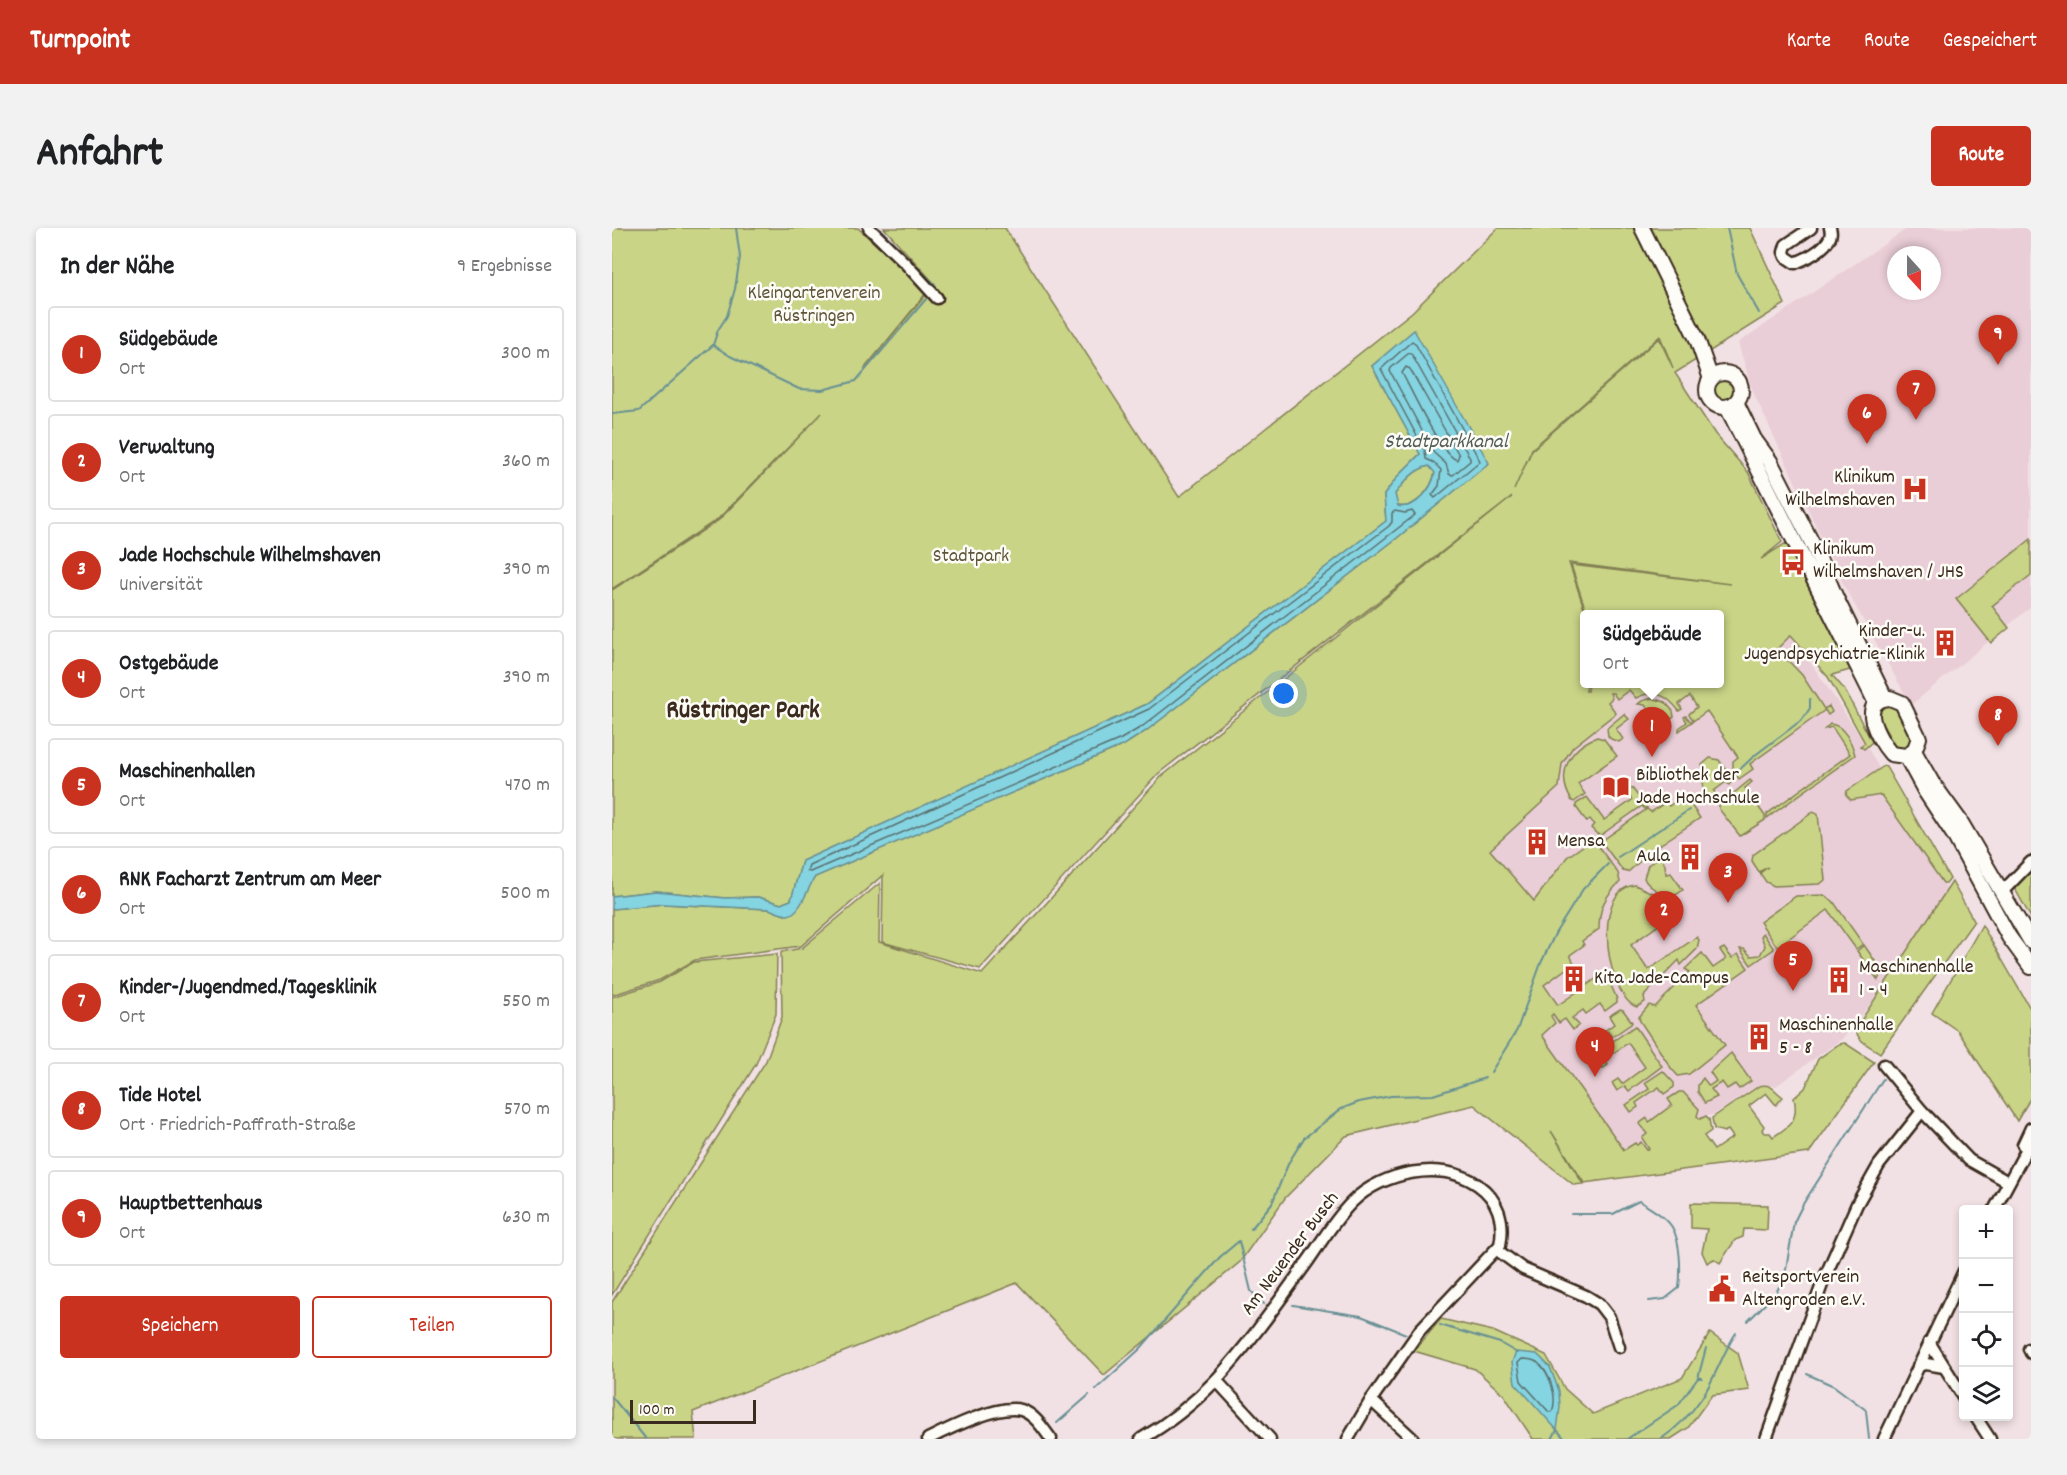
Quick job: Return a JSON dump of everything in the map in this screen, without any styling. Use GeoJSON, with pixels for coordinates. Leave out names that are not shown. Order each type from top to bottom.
{"type":"FeatureCollection","features":[{"type":"Feature","properties":{"kind":"main road"},"geometry":{"type":"LineString","coordinates":[[1642,228],[1715,376]]}},
{"type":"Feature","properties":{"kind":"main road"},"geometry":{"type":"LineString","coordinates":[[1730,374],[1738,380],[1741,392],[1732,405],[1716,406],[1709,399],[1707,388],[1715,376],[1730,374]]}},
{"type":"Feature","properties":{"kind":"main road"},"geometry":{"type":"LineString","coordinates":[[1732,405],[1881,701]]}},
{"type":"Feature","properties":{"kind":"main road"},"geometry":{"type":"LineString","coordinates":[[1890,698],[1902,703],[1919,738],[1910,753],[1891,754],[1880,736],[1871,714],[1881,701],[1890,698]]}},
{"type":"Feature","properties":{"kind":"main road"},"geometry":{"type":"LineString","coordinates":[[1910,753],[1979,853],[2031,942]]}},
{"type":"Feature","properties":{"kind":"main road"},"geometry":{"type":"LineString","coordinates":[[1910,753],[1925,791],[1954,835],[2031,978]]}},
{"type":"Feature","properties":{"kind":"main road"},"geometry":{"type":"LineString","coordinates":[[2009,937],[2031,967]]}},
{"type":"Feature","properties":{"kind":"street"},"geometry":{"type":"LineString","coordinates":[[869,228],[908,265],[937,298]]}},
{"type":"Feature","properties":{"kind":"street"},"geometry":{"type":"LineString","coordinates":[[1805,229],[1786,245],[1784,252],[1795,263],[1830,241],[1832,234],[1830,228]]}},
{"type":"Feature","properties":{"kind":"street"},"geometry":{"type":"LineString","coordinates":[[2001,893],[2031,862]]}},
{"type":"Feature","properties":{"kind":"street"},"geometry":{"type":"LineString","coordinates":[[1884,1065],[1922,1111],[1969,1160],[2008,1182]]}},
{"type":"Feature","properties":{"kind":"street"},"geometry":{"type":"LineString","coordinates":[[1766,1439],[1824,1279],[1857,1204],[1879,1165],[1922,1111]]}},
{"type":"Feature","properties":{"kind":"street"},"geometry":{"type":"LineString","coordinates":[[2019,1160],[2024,1141],[2031,1128]]}},
{"type":"Feature","properties":{"kind":"street"},"geometry":{"type":"LineString","coordinates":[[1996,1205],[2031,1141]]}},
{"type":"Feature","properties":{"kind":"street","name":"Am Neuender Busch"},"geometry":{"type":"LineString","coordinates":[[1141,1439],[1173,1419],[1216,1380],[1352,1202],[1380,1183],[1395,1176],[1427,1172],[1470,1179],[1491,1195],[1497,1205],[1502,1227],[1500,1245],[1497,1250]]}},
{"type":"Feature","properties":{"kind":"street"},"geometry":{"type":"LineString","coordinates":[[1348,1439],[1371,1400],[1426,1323],[1497,1250],[1523,1269],[1586,1296],[1599,1304],[1609,1317],[1619,1347]]}},
{"type":"Feature","properties":{"kind":"street"},"geometry":{"type":"LineString","coordinates":[[1884,1439],[1959,1281]]}},
{"type":"Feature","properties":{"kind":"street"},"geometry":{"type":"LineString","coordinates":[[1929,1342],[1959,1390]]}},
{"type":"Feature","properties":{"kind":"street"},"geometry":{"type":"LineString","coordinates":[[1918,1366],[1926,1364],[1944,1367]]}},
{"type":"Feature","properties":{"kind":"street"},"geometry":{"type":"LineString","coordinates":[[1216,1380],[1270,1439]]}},
{"type":"Feature","properties":{"kind":"street"},"geometry":{"type":"LineString","coordinates":[[1371,1400],[1413,1439]]}},
{"type":"Feature","properties":{"kind":"street"},"geometry":{"type":"LineString","coordinates":[[928,1439],[965,1421],[1001,1411],[1020,1410],[1035,1419],[1051,1439]]}},
{"type":"Feature","properties":{"kind":"street"},"geometry":{"type":"LineString","coordinates":[[1978,1421],[1990,1439]]}},
{"type":"Feature","properties":{"kind":"shaded area","name":"Klinikum Wilhelmshaven"},"geometry":{"type":"Polygon","coordinates":[[[1908,228],[2031,228],[2031,607],[1911,705],[1844,586],[1753,392],[1738,343],[1908,228]]]}},
{"type":"Feature","properties":{"kind":"shaded area"},"geometry":{"type":"Polygon","coordinates":[[[1792,635],[1865,743],[1947,889],[1883,990],[1842,1039],[1776,1086],[1758,1085],[1714,1115],[1706,1116],[1620,1173],[1516,1043],[1479,850],[1601,688],[1724,688],[1724,681],[1792,635]]]}},
{"type":"Feature","properties":{"kind":"green space"},"geometry":{"type":"Polygon","coordinates":[[[612,228],[858,228],[927,292],[864,369],[935,284],[884,228],[1005,228],[1179,497],[1412,312],[1498,228],[1750,228],[1785,304],[1675,373],[1715,434],[1748,472],[1782,542],[1761,559],[1786,543],[1850,670],[1832,675],[1844,689],[1872,742],[1864,749],[1860,746],[1865,743],[1828,677],[1791,635],[1777,649],[1802,675],[1824,709],[1829,706],[1832,712],[1828,715],[1825,710],[1750,764],[1753,769],[1739,779],[1733,771],[1733,761],[1738,757],[1707,711],[1679,731],[1679,728],[1687,722],[1684,717],[1686,716],[1691,722],[1693,720],[1689,714],[1697,707],[1690,696],[1679,704],[1682,709],[1679,711],[1670,701],[1660,695],[1649,694],[1636,698],[1629,690],[1617,699],[1613,693],[1610,693],[1612,698],[1608,702],[1616,713],[1573,747],[1562,764],[1559,787],[1490,850],[1534,901],[1567,857],[1593,839],[1618,873],[1620,882],[1610,892],[1604,903],[1599,929],[1582,941],[1584,945],[1570,955],[1574,963],[1544,985],[1558,1005],[1600,976],[1603,980],[1609,981],[1617,1002],[1605,1011],[1600,1004],[1586,1014],[1583,1010],[1572,1018],[1579,1025],[1573,1030],[1565,1019],[1559,1023],[1553,1014],[1551,1016],[1555,1023],[1542,1035],[1624,1150],[1641,1142],[1647,1150],[1649,1149],[1642,1138],[1647,1134],[1639,1124],[1647,1118],[1649,1122],[1672,1105],[1668,1099],[1679,1092],[1683,1092],[1699,1109],[1697,1116],[1700,1119],[1706,1116],[1709,1119],[1711,1131],[1704,1136],[1714,1150],[1733,1137],[1728,1130],[1724,1132],[1714,1129],[1712,1118],[1759,1086],[1770,1086],[1783,1097],[1776,1105],[1766,1093],[1749,1106],[1764,1126],[1762,1130],[1764,1133],[1770,1133],[1773,1137],[1792,1122],[1795,1112],[1794,1098],[1805,1088],[1818,1059],[1839,1044],[1845,1043],[1874,1062],[1809,1153],[1584,1183],[1551,1131],[1583,1184],[1574,1185],[1474,1105],[1346,1136],[1285,1198],[1240,1262],[1104,1375],[1017,1283],[693,1412],[696,1439],[612,1439],[612,1302],[766,1061],[782,1017],[781,952],[802,948],[880,883],[879,942],[982,974],[1161,777],[1512,497],[1159,773],[980,969],[882,942],[883,875],[801,946],[695,960],[660,980],[612,995],[612,909],[663,904],[769,909],[785,915],[815,877],[1124,745],[1146,731],[1397,538],[1488,463],[1414,331],[1372,366],[1420,454],[1398,476],[1384,495],[1386,521],[1147,704],[802,861],[791,900],[781,904],[758,897],[725,898],[656,891],[612,896],[612,590],[719,520],[822,413],[718,519],[612,589],[612,228]],[[1660,336],[1532,449],[1514,490],[1532,450],[1659,338],[1673,368],[1660,336]]]}},
{"type":"Feature","properties":{"kind":"green space"},"geometry":{"type":"Polygon","coordinates":[[[1723,381],[1730,384],[1733,391],[1730,398],[1723,401],[1716,398],[1713,391],[1716,384],[1723,381]]]}},
{"type":"Feature","properties":{"kind":"green space"},"geometry":{"type":"Polygon","coordinates":[[[1429,466],[1435,472],[1427,491],[1411,505],[1397,506],[1395,494],[1402,485],[1414,473],[1429,466]]]}},
{"type":"Feature","properties":{"kind":"green space"},"geometry":{"type":"Polygon","coordinates":[[[2031,539],[2031,575],[1992,606],[2009,628],[1991,643],[1956,599],[2031,539]]]}},
{"type":"Feature","properties":{"kind":"green space"},"geometry":{"type":"Polygon","coordinates":[[[1652,698],[1665,702],[1673,711],[1674,717],[1669,721],[1672,725],[1664,730],[1645,705],[1638,704],[1652,698]]]}},
{"type":"Feature","properties":{"kind":"green space"},"geometry":{"type":"Polygon","coordinates":[[[1890,705],[1897,708],[1912,738],[1910,744],[1902,749],[1896,748],[1879,718],[1882,707],[1890,705]]]}},
{"type":"Feature","properties":{"kind":"green space"},"geometry":{"type":"Polygon","coordinates":[[[1624,714],[1629,719],[1616,729],[1623,739],[1619,742],[1608,736],[1607,728],[1624,714]]]}},
{"type":"Feature","properties":{"kind":"green space"},"geometry":{"type":"Polygon","coordinates":[[[1830,724],[1843,731],[1855,755],[1767,818],[1767,814],[1850,754],[1832,727],[1825,729],[1830,724]]]}},
{"type":"Feature","properties":{"kind":"green space"},"geometry":{"type":"Polygon","coordinates":[[[1597,737],[1604,739],[1617,756],[1578,784],[1585,794],[1574,802],[1567,791],[1565,781],[1568,763],[1579,748],[1597,737]]]}},
{"type":"Feature","properties":{"kind":"green space"},"geometry":{"type":"Polygon","coordinates":[[[1710,758],[1719,760],[1733,780],[1729,785],[1726,782],[1714,791],[1716,795],[1712,797],[1703,792],[1704,769],[1702,765],[1710,758]]]}},
{"type":"Feature","properties":{"kind":"green space"},"geometry":{"type":"Polygon","coordinates":[[[1884,766],[1950,879],[1947,883],[1943,883],[1881,795],[1851,800],[1846,795],[1847,791],[1884,766]]]}},
{"type":"Feature","properties":{"kind":"green space"},"geometry":{"type":"Polygon","coordinates":[[[1750,780],[1752,782],[1745,788],[1765,816],[1765,820],[1740,836],[1719,809],[1719,805],[1750,780]]]}},
{"type":"Feature","properties":{"kind":"green space"},"geometry":{"type":"Polygon","coordinates":[[[1632,788],[1647,808],[1642,806],[1601,835],[1591,828],[1594,824],[1590,819],[1587,822],[1576,807],[1576,804],[1587,797],[1604,820],[1632,800],[1627,792],[1632,788]]]}},
{"type":"Feature","properties":{"kind":"green space"},"geometry":{"type":"Polygon","coordinates":[[[1684,795],[1700,818],[1655,848],[1628,872],[1623,871],[1603,844],[1603,840],[1647,809],[1651,812],[1666,802],[1669,806],[1684,795]]]}},
{"type":"Feature","properties":{"kind":"green space"},"geometry":{"type":"Polygon","coordinates":[[[1813,812],[1818,814],[1825,880],[1820,884],[1774,886],[1766,882],[1760,873],[1768,867],[1759,872],[1752,861],[1753,855],[1813,812]]]}},
{"type":"Feature","properties":{"kind":"green space"},"geometry":{"type":"Polygon","coordinates":[[[1662,855],[1666,874],[1671,873],[1683,890],[1676,894],[1670,895],[1657,891],[1644,878],[1648,865],[1662,855]]]}},
{"type":"Feature","properties":{"kind":"green space"},"geometry":{"type":"Polygon","coordinates":[[[2031,868],[2031,918],[2014,887],[2031,868]]]}},
{"type":"Feature","properties":{"kind":"green space"},"geometry":{"type":"Polygon","coordinates":[[[1952,882],[1974,921],[1880,1053],[1861,1040],[1856,1028],[1952,882]]]}},
{"type":"Feature","properties":{"kind":"green space"},"geometry":{"type":"Polygon","coordinates":[[[1635,885],[1670,901],[1678,911],[1631,945],[1648,970],[1697,937],[1699,940],[1697,949],[1681,965],[1679,960],[1644,996],[1645,1002],[1637,1007],[1627,1000],[1618,985],[1611,966],[1608,945],[1608,924],[1612,905],[1621,891],[1635,885]]]}},
{"type":"Feature","properties":{"kind":"green space"},"geometry":{"type":"Polygon","coordinates":[[[1824,895],[1833,901],[1863,944],[1856,949],[1828,910],[1777,947],[1760,922],[1796,896],[1824,895]]]}},
{"type":"Feature","properties":{"kind":"green space"},"geometry":{"type":"Polygon","coordinates":[[[1982,925],[2031,1010],[2031,1097],[2017,1121],[1958,1031],[1932,1013],[1982,925]]]}},
{"type":"Feature","properties":{"kind":"green space"},"geometry":{"type":"Polygon","coordinates":[[[1763,933],[1774,949],[1751,965],[1740,949],[1744,949],[1751,956],[1760,955],[1765,946],[1761,936],[1763,933]]]}},
{"type":"Feature","properties":{"kind":"green space"},"geometry":{"type":"Polygon","coordinates":[[[1864,945],[1882,971],[1878,980],[1857,951],[1864,945]]]}},
{"type":"Feature","properties":{"kind":"green space"},"geometry":{"type":"Polygon","coordinates":[[[1724,948],[1732,958],[1738,954],[1748,968],[1696,1005],[1725,1045],[1689,1074],[1678,1076],[1639,1017],[1649,1005],[1655,1007],[1690,972],[1685,969],[1702,953],[1713,968],[1726,959],[1720,950],[1724,948]]]}},
{"type":"Feature","properties":{"kind":"green space"},"geometry":{"type":"Polygon","coordinates":[[[777,954],[776,1014],[756,1064],[612,1295],[612,997],[660,982],[694,962],[777,954]]]}},
{"type":"Feature","properties":{"kind":"green space"},"geometry":{"type":"Polygon","coordinates":[[[1620,1009],[1632,1022],[1631,1024],[1612,1037],[1608,1031],[1585,1047],[1581,1042],[1588,1037],[1591,1040],[1614,1024],[1609,1016],[1620,1009]]]}},
{"type":"Feature","properties":{"kind":"green space"},"geometry":{"type":"Polygon","coordinates":[[[1635,1026],[1662,1066],[1629,1091],[1625,1086],[1617,1091],[1612,1083],[1618,1079],[1622,1084],[1645,1067],[1628,1043],[1605,1059],[1608,1065],[1602,1069],[1596,1061],[1604,1056],[1600,1050],[1635,1026]]]}},
{"type":"Feature","properties":{"kind":"green space"},"geometry":{"type":"Polygon","coordinates":[[[1731,1053],[1751,1081],[1739,1089],[1735,1084],[1727,1089],[1722,1082],[1711,1089],[1717,1097],[1705,1103],[1698,1092],[1698,1085],[1703,1078],[1709,1086],[1716,1081],[1710,1072],[1731,1053]]]}},
{"type":"Feature","properties":{"kind":"green space"},"geometry":{"type":"Polygon","coordinates":[[[1663,1071],[1674,1083],[1674,1087],[1664,1094],[1659,1087],[1636,1103],[1638,1107],[1631,1112],[1626,1105],[1649,1089],[1645,1083],[1663,1071]]]}},
{"type":"Feature","properties":{"kind":"green space"},"geometry":{"type":"Polygon","coordinates":[[[1691,1203],[1768,1205],[1767,1230],[1744,1229],[1743,1237],[1735,1240],[1720,1263],[1714,1259],[1707,1263],[1702,1252],[1707,1229],[1691,1228],[1691,1203]]]}},
{"type":"Feature","properties":{"kind":"green space"},"geometry":{"type":"Polygon","coordinates":[[[1441,1319],[1493,1331],[1546,1355],[1565,1389],[1593,1414],[1682,1378],[1710,1333],[1738,1353],[1749,1390],[1712,1395],[1688,1428],[1671,1439],[1533,1439],[1504,1395],[1475,1369],[1414,1351],[1441,1319]]]}},
{"type":"Feature","properties":{"kind":"water","name":"Stadtparkkanal"},"geometry":{"type":"Polygon","coordinates":[[[1414,330],[1489,463],[1397,538],[1146,731],[1124,745],[815,877],[797,910],[788,915],[769,909],[663,904],[612,909],[612,896],[656,891],[725,898],[758,897],[781,904],[791,900],[802,861],[1147,704],[1386,521],[1384,495],[1398,476],[1420,454],[1372,366],[1414,330]],[[1429,466],[1410,477],[1395,494],[1398,506],[1411,505],[1422,497],[1435,473],[1429,466]]]}},
{"type":"Feature","properties":{"kind":"water"},"geometry":{"type":"Polygon","coordinates":[[[1516,1352],[1537,1354],[1550,1367],[1559,1391],[1560,1407],[1557,1430],[1515,1383],[1512,1362],[1516,1352]]]}},
{"type":"Feature","properties":{"kind":"waterway"},"geometry":{"type":"LineString","coordinates":[[612,414],[639,411],[713,345],[718,330],[727,316],[735,289],[740,257],[736,228]]}},
{"type":"Feature","properties":{"kind":"waterway"},"geometry":{"type":"LineString","coordinates":[[879,228],[936,286]]}},
{"type":"Feature","properties":{"kind":"waterway"},"geometry":{"type":"LineString","coordinates":[[1727,228],[1737,274],[1759,313]]}},
{"type":"Feature","properties":{"kind":"waterway"},"geometry":{"type":"LineString","coordinates":[[713,345],[730,356],[799,389],[822,390],[856,381],[926,299]]}},
{"type":"Feature","properties":{"kind":"waterway"},"geometry":{"type":"LineString","coordinates":[[1736,773],[1754,756],[1803,719],[1810,708],[1810,699]]}},
{"type":"Feature","properties":{"kind":"waterway"},"geometry":{"type":"LineString","coordinates":[[1618,857],[1689,810]]}},
{"type":"Feature","properties":{"kind":"waterway"},"geometry":{"type":"LineString","coordinates":[[1491,1072],[1517,1030],[1541,963],[1556,932],[1583,889],[1608,864]]}},
{"type":"Feature","properties":{"kind":"waterway"},"geometry":{"type":"LineString","coordinates":[[1251,1229],[1272,1203],[1289,1162],[1304,1138],[1341,1109],[1359,1102],[1391,1096],[1433,1095],[1485,1078]]}},
{"type":"Feature","properties":{"kind":"waterway"},"geometry":{"type":"LineString","coordinates":[[1748,1321],[1776,1293],[1785,1275],[1794,1222],[1803,1204],[1883,1079]]}},
{"type":"Feature","properties":{"kind":"waterway"},"geometry":{"type":"LineString","coordinates":[[1571,1214],[1613,1214],[1639,1201],[1669,1223],[1675,1233],[1679,1248],[1679,1288],[1665,1299],[1649,1301]]}},
{"type":"Feature","properties":{"kind":"waterway"},"geometry":{"type":"LineString","coordinates":[[1096,1389],[1140,1349],[1220,1257],[1239,1241],[1251,1291],[1264,1304]]}},
{"type":"Feature","properties":{"kind":"waterway"},"geometry":{"type":"LineString","coordinates":[[1293,1305],[1361,1316],[1406,1334]]}},
{"type":"Feature","properties":{"kind":"waterway"},"geometry":{"type":"LineString","coordinates":[[1440,1325],[1500,1343],[1517,1353]]}},
{"type":"Feature","properties":{"kind":"waterway"},"geometry":{"type":"LineString","coordinates":[[1661,1439],[1683,1421],[1701,1399],[1736,1333]]}},
{"type":"Feature","properties":{"kind":"waterway"},"geometry":{"type":"LineString","coordinates":[[1698,1378],[1706,1348]]}},
{"type":"Feature","properties":{"kind":"waterway"},"geometry":{"type":"LineString","coordinates":[[1807,1374],[1834,1386],[1866,1410],[1869,1439]]}},
{"type":"Feature","properties":{"kind":"waterway"},"geometry":{"type":"LineString","coordinates":[[1627,1439],[1678,1405],[1698,1378],[1702,1378]]}},
{"type":"Feature","properties":{"kind":"waterway"},"geometry":{"type":"LineString","coordinates":[[1057,1423],[1089,1395]]}},
{"type":"Feature","properties":{"kind":"waterway"},"geometry":{"type":"LineString","coordinates":[[612,1397],[646,1439]]}},
{"type":"Feature","properties":{"kind":"waterway"},"geometry":{"type":"LineString","coordinates":[[1557,1430],[1565,1439]]}},
{"type":"Feature","properties":{"kind":"waterway"},"geometry":{"type":"LineString","coordinates":[[1552,1439],[1557,1430]]}},
{"type":"Feature","properties":{"kind":"place","name":"Hauptbettenhaus"},"geometry":{"type":"Point","coordinates":[1998,365]}},
{"type":"Feature","properties":{"kind":"place","name":"Kinder-/Jugendmed./Tagesklinik"},"geometry":{"type":"Point","coordinates":[1916,420]}},
{"type":"Feature","properties":{"kind":"place","name":"RNK Facharzt Zentrum am Meer"},"geometry":{"type":"Point","coordinates":[1867,444]}},
{"type":"Feature","properties":{"kind":"place","name":"Klinikum Wilhelmshaven"},"geometry":{"type":"Point","coordinates":[1915,489]}},
{"type":"Feature","properties":{"kind":"place","name":"Klinikum Wilhelmshaven / JHS"},"geometry":{"type":"Point","coordinates":[1793,562]}},
{"type":"Feature","properties":{"kind":"place","name":"Kinder-u. Jugendpsychiatrie-Klinik"},"geometry":{"type":"Point","coordinates":[1945,643]}},
{"type":"Feature","properties":{"kind":"place","name":"Tide Hotel"},"geometry":{"type":"Point","coordinates":[1998,746]}},
{"type":"Feature","properties":{"kind":"place","name":"Südgebäude"},"geometry":{"type":"Point","coordinates":[1652,757]}},
{"type":"Feature","properties":{"kind":"place","name":"Bibliothek der Jade Hochschule"},"geometry":{"type":"Point","coordinates":[1616,787]}},
{"type":"Feature","properties":{"kind":"place","name":"Mensa"},"geometry":{"type":"Point","coordinates":[1537,842]}},
{"type":"Feature","properties":{"kind":"place","name":"Aula"},"geometry":{"type":"Point","coordinates":[1690,857]}},
{"type":"Feature","properties":{"kind":"place","name":"Jade Hochschule Wilhelmshaven"},"geometry":{"type":"Point","coordinates":[1728,903]}},
{"type":"Feature","properties":{"kind":"place","name":"Verwaltung"},"geometry":{"type":"Point","coordinates":[1664,941]}},
{"type":"Feature","properties":{"kind":"place","name":"Kita Jade-Campus"},"geometry":{"type":"Point","coordinates":[1574,979]}},
{"type":"Feature","properties":{"kind":"place","name":"Maschinenhalle 1 - 4"},"geometry":{"type":"Point","coordinates":[1839,980]}},
{"type":"Feature","properties":{"kind":"place","name":"Maschinenhallen"},"geometry":{"type":"Point","coordinates":[1793,991]}},
{"type":"Feature","properties":{"kind":"place","name":"Maschinenhalle 5 - 8"},"geometry":{"type":"Point","coordinates":[1759,1037]}},
{"type":"Feature","properties":{"kind":"place","name":"Ostgebäude"},"geometry":{"type":"Point","coordinates":[1595,1077]}},
{"type":"Feature","properties":{"kind":"place","name":"Reitsportverein Altengroden e.V."},"geometry":{"type":"Point","coordinates":[1722,1289]}},
{"type":"Feature","properties":{"kind":"district","name":"Rüstringer Park"},"geometry":{"type":"Point","coordinates":[743,711]}},
{"type":"Feature","properties":{"kind":"park label","name":"Kleingartenverein Rüstringen"},"geometry":{"type":"Point","coordinates":[814,306]}},
{"type":"Feature","properties":{"kind":"park label","name":"Stadtpark"},"geometry":{"type":"Point","coordinates":[971,557]}}]}
